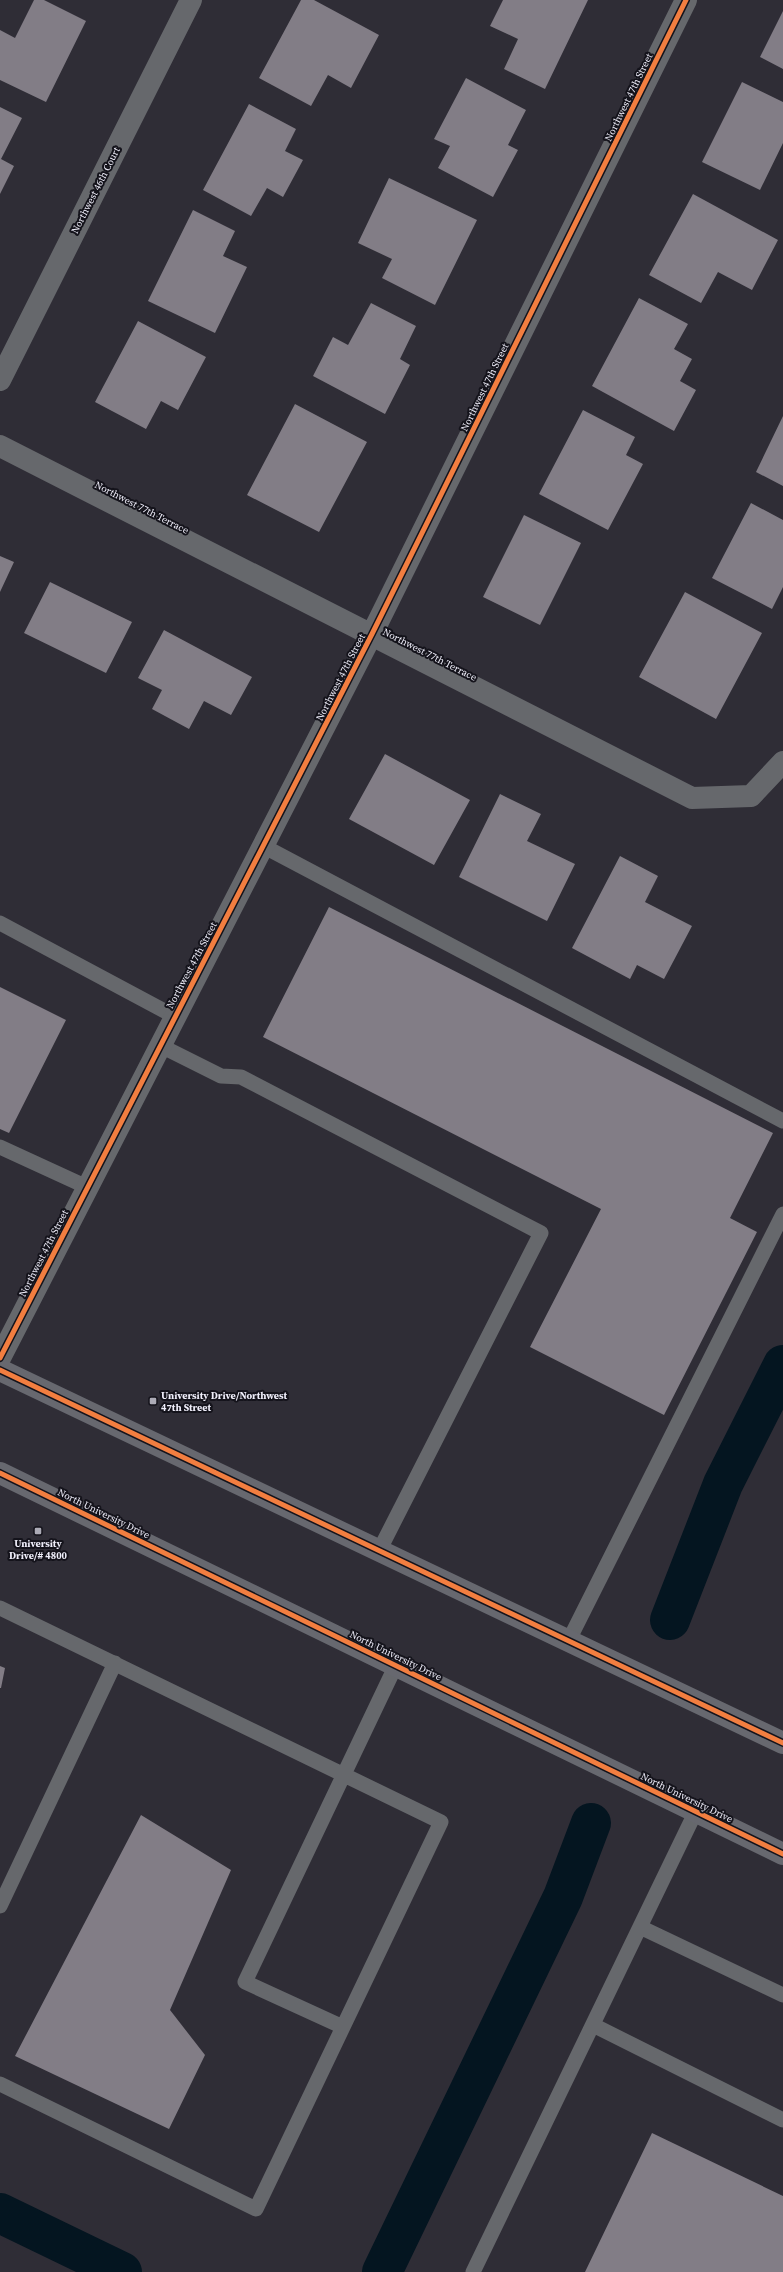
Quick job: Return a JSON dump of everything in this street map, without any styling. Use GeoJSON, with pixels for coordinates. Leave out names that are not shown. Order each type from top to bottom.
{"type":"FeatureCollection","features":[{"type":"Feature","properties":{"kind":"main road"},"geometry":{"type":"LineString","coordinates":[[0,1370],[379,1552],[783,1743]]}},
{"type":"Feature","properties":{"kind":"main road","name":"North University Drive"},"geometry":{"type":"LineString","coordinates":[[0,1473],[783,1854]]}},
{"type":"Feature","properties":{"kind":"street","name":"Northwest 46th Court"},"geometry":{"type":"LineString","coordinates":[[0,380],[191,0]]}},
{"type":"Feature","properties":{"kind":"street","name":"Northwest 47th Street"},"geometry":{"type":"LineString","coordinates":[[0,1358],[159,1045],[372,634],[686,0]]}},
{"type":"Feature","properties":{"kind":"street","name":"Northwest 77th Terrace"},"geometry":{"type":"LineString","coordinates":[[0,446],[692,798],[751,796],[783,762]]}},
{"type":"Feature","properties":{"kind":"lane"},"geometry":{"type":"LineString","coordinates":[[263,846],[783,1121]]}},
{"type":"Feature","properties":{"kind":"lane"},"geometry":{"type":"LineString","coordinates":[[0,923],[174,1016]]}},
{"type":"Feature","properties":{"kind":"lane"},"geometry":{"type":"LineString","coordinates":[[159,1045],[221,1076],[241,1077],[541,1233],[379,1552]]}},
{"type":"Feature","properties":{"kind":"lane"},"geometry":{"type":"LineString","coordinates":[[0,1148],[87,1187]]}},
{"type":"Feature","properties":{"kind":"lane"},"geometry":{"type":"LineString","coordinates":[[568,1642],[783,1214]]}},
{"type":"Feature","properties":{"kind":"lane"},"geometry":{"type":"LineString","coordinates":[[0,1608],[441,1822],[256,2209],[0,2084]]}},
{"type":"Feature","properties":{"kind":"lane"},"geometry":{"type":"LineString","coordinates":[[0,1906],[115,1664]]}},
{"type":"Feature","properties":{"kind":"lane"},"geometry":{"type":"LineString","coordinates":[[343,2027],[245,1982],[396,1665]]}},
{"type":"Feature","properties":{"kind":"lane"},"geometry":{"type":"LineString","coordinates":[[474,2272],[696,1811]]}},
{"type":"Feature","properties":{"kind":"lane"},"geometry":{"type":"LineString","coordinates":[[640,1926],[783,1995]]}},
{"type":"Feature","properties":{"kind":"lane"},"geometry":{"type":"LineString","coordinates":[[593,2025],[783,2120]]}},
{"type":"Feature","properties":{"kind":"building"},"geometry":{"type":"Polygon","coordinates":[[[34,0],[44,0],[86,21],[46,102],[0,80],[0,30],[15,38],[34,0]]]}},
{"type":"Feature","properties":{"kind":"building"},"geometry":{"type":"Polygon","coordinates":[[[301,0],[314,0],[379,35],[351,88],[328,75],[311,106],[259,78],[301,0]]]}},
{"type":"Feature","properties":{"kind":"building"},"geometry":{"type":"Polygon","coordinates":[[[503,0],[588,0],[545,89],[504,69],[518,39],[490,26],[503,0]]]}},
{"type":"Feature","properties":{"kind":"building"},"geometry":{"type":"Polygon","coordinates":[[[783,11],[783,69],[760,57],[783,11]]]}},
{"type":"Feature","properties":{"kind":"building"},"geometry":{"type":"Polygon","coordinates":[[[466,78],[526,110],[508,145],[518,150],[493,197],[438,168],[450,146],[434,139],[466,78]]]}},
{"type":"Feature","properties":{"kind":"building"},"geometry":{"type":"Polygon","coordinates":[[[742,82],[783,102],[783,143],[760,190],[702,162],[742,82]]]}},
{"type":"Feature","properties":{"kind":"building"},"geometry":{"type":"Polygon","coordinates":[[[249,104],[296,129],[285,151],[303,160],[283,197],[267,188],[251,216],[203,190],[249,104]]]}},
{"type":"Feature","properties":{"kind":"building"},"geometry":{"type":"Polygon","coordinates":[[[0,107],[22,118],[1,159],[14,166],[0,194],[0,107]]]}},
{"type":"Feature","properties":{"kind":"building"},"geometry":{"type":"Polygon","coordinates":[[[389,178],[477,220],[435,305],[382,278],[392,259],[358,243],[389,178]]]}},
{"type":"Feature","properties":{"kind":"building"},"geometry":{"type":"Polygon","coordinates":[[[693,194],[778,240],[752,290],[718,272],[701,303],[649,275],[693,194]]]}},
{"type":"Feature","properties":{"kind":"building"},"geometry":{"type":"Polygon","coordinates":[[[193,210],[235,231],[223,256],[247,267],[215,333],[148,301],[193,210]]]}},
{"type":"Feature","properties":{"kind":"building"},"geometry":{"type":"Polygon","coordinates":[[[639,298],[688,324],[674,349],[692,359],[680,381],[696,390],[674,431],[592,386],[639,298]]]}},
{"type":"Feature","properties":{"kind":"building"},"geometry":{"type":"Polygon","coordinates":[[[371,303],[416,326],[400,359],[410,365],[385,414],[313,376],[333,337],[348,345],[371,303]]]}},
{"type":"Feature","properties":{"kind":"building"},"geometry":{"type":"Polygon","coordinates":[[[138,321],[206,357],[178,410],[161,401],[146,429],[95,402],[138,321]]]}},
{"type":"Feature","properties":{"kind":"building"},"geometry":{"type":"Polygon","coordinates":[[[295,404],[367,442],[319,532],[247,495],[295,404]]]}},
{"type":"Feature","properties":{"kind":"building"},"geometry":{"type":"Polygon","coordinates":[[[583,410],[635,437],[626,455],[643,464],[608,530],[539,494],[583,410]]]}},
{"type":"Feature","properties":{"kind":"building"},"geometry":{"type":"Polygon","coordinates":[[[783,416],[783,486],[756,472],[783,416]]]}},
{"type":"Feature","properties":{"kind":"building"},"geometry":{"type":"Polygon","coordinates":[[[751,503],[783,520],[783,587],[772,609],[712,578],[751,503]]]}},
{"type":"Feature","properties":{"kind":"building"},"geometry":{"type":"Polygon","coordinates":[[[524,515],[581,543],[540,625],[483,597],[524,515]]]}},
{"type":"Feature","properties":{"kind":"building"},"geometry":{"type":"Polygon","coordinates":[[[0,556],[14,562],[0,592],[0,556]]]}},
{"type":"Feature","properties":{"kind":"building"},"geometry":{"type":"Polygon","coordinates":[[[50,582],[132,622],[106,673],[24,633],[50,582]]]}},
{"type":"Feature","properties":{"kind":"building"},"geometry":{"type":"Polygon","coordinates":[[[685,592],[762,633],[716,719],[639,677],[685,592]]]}},
{"type":"Feature","properties":{"kind":"building"},"geometry":{"type":"Polygon","coordinates":[[[164,630],[252,677],[231,715],[204,701],[189,729],[152,709],[162,690],[138,678],[164,630]]]}},
{"type":"Feature","properties":{"kind":"building"},"geometry":{"type":"Polygon","coordinates":[[[385,754],[470,800],[434,865],[349,819],[385,754]]]}},
{"type":"Feature","properties":{"kind":"building"},"geometry":{"type":"Polygon","coordinates":[[[500,794],[541,814],[527,841],[575,864],[547,921],[459,877],[500,794]]]}},
{"type":"Feature","properties":{"kind":"building"},"geometry":{"type":"Polygon","coordinates":[[[620,856],[658,876],[645,902],[692,926],[664,979],[637,965],[630,979],[572,948],[620,856]]]}},
{"type":"Feature","properties":{"kind":"building"},"geometry":{"type":"Polygon","coordinates":[[[329,907],[773,1133],[730,1218],[757,1232],[664,1415],[530,1347],[601,1209],[263,1037],[329,907]]]}},
{"type":"Feature","properties":{"kind":"building"},"geometry":{"type":"Polygon","coordinates":[[[0,987],[66,1020],[9,1133],[0,1129],[0,987]]]}},
{"type":"Feature","properties":{"kind":"building"},"geometry":{"type":"Polygon","coordinates":[[[0,1666],[5,1668],[1,1688],[0,1688],[0,1666]]]}},
{"type":"Feature","properties":{"kind":"building"},"geometry":{"type":"Polygon","coordinates":[[[141,1815],[231,1870],[170,2010],[205,2055],[169,2129],[15,2056],[141,1815]]]}},
{"type":"Feature","properties":{"kind":"building"},"geometry":{"type":"Polygon","coordinates":[[[652,2133],[783,2196],[783,2272],[585,2272],[652,2133]]]}},
{"type":"Feature","properties":{"kind":"waterway"},"geometry":{"type":"LineString","coordinates":[[670,1620],[723,1484],[783,1365]]}},
{"type":"Feature","properties":{"kind":"waterway"},"geometry":{"type":"LineString","coordinates":[[382,2272],[563,1897],[591,1823]]}},
{"type":"Feature","properties":{"kind":"waterway"},"geometry":{"type":"LineString","coordinates":[[0,2213],[122,2272]]}},
{"type":"Feature","properties":{"kind":"cycle path"},"geometry":{"type":"LineString","coordinates":[[0,1358],[372,634],[686,0]]}},
{"type":"Feature","properties":{"kind":"cycle path"},"geometry":{"type":"LineString","coordinates":[[0,1370],[783,1743]]}},
{"type":"Feature","properties":{"kind":"cycle path"},"geometry":{"type":"LineString","coordinates":[[0,1473],[783,1854]]}},
{"type":"Feature","properties":{"kind":"place","name":"University Drive/Northwest 47th Street"},"geometry":{"type":"Point","coordinates":[153,1401]}},
{"type":"Feature","properties":{"kind":"place","name":"University Drive/# 4800"},"geometry":{"type":"Point","coordinates":[38,1531]}}]}
